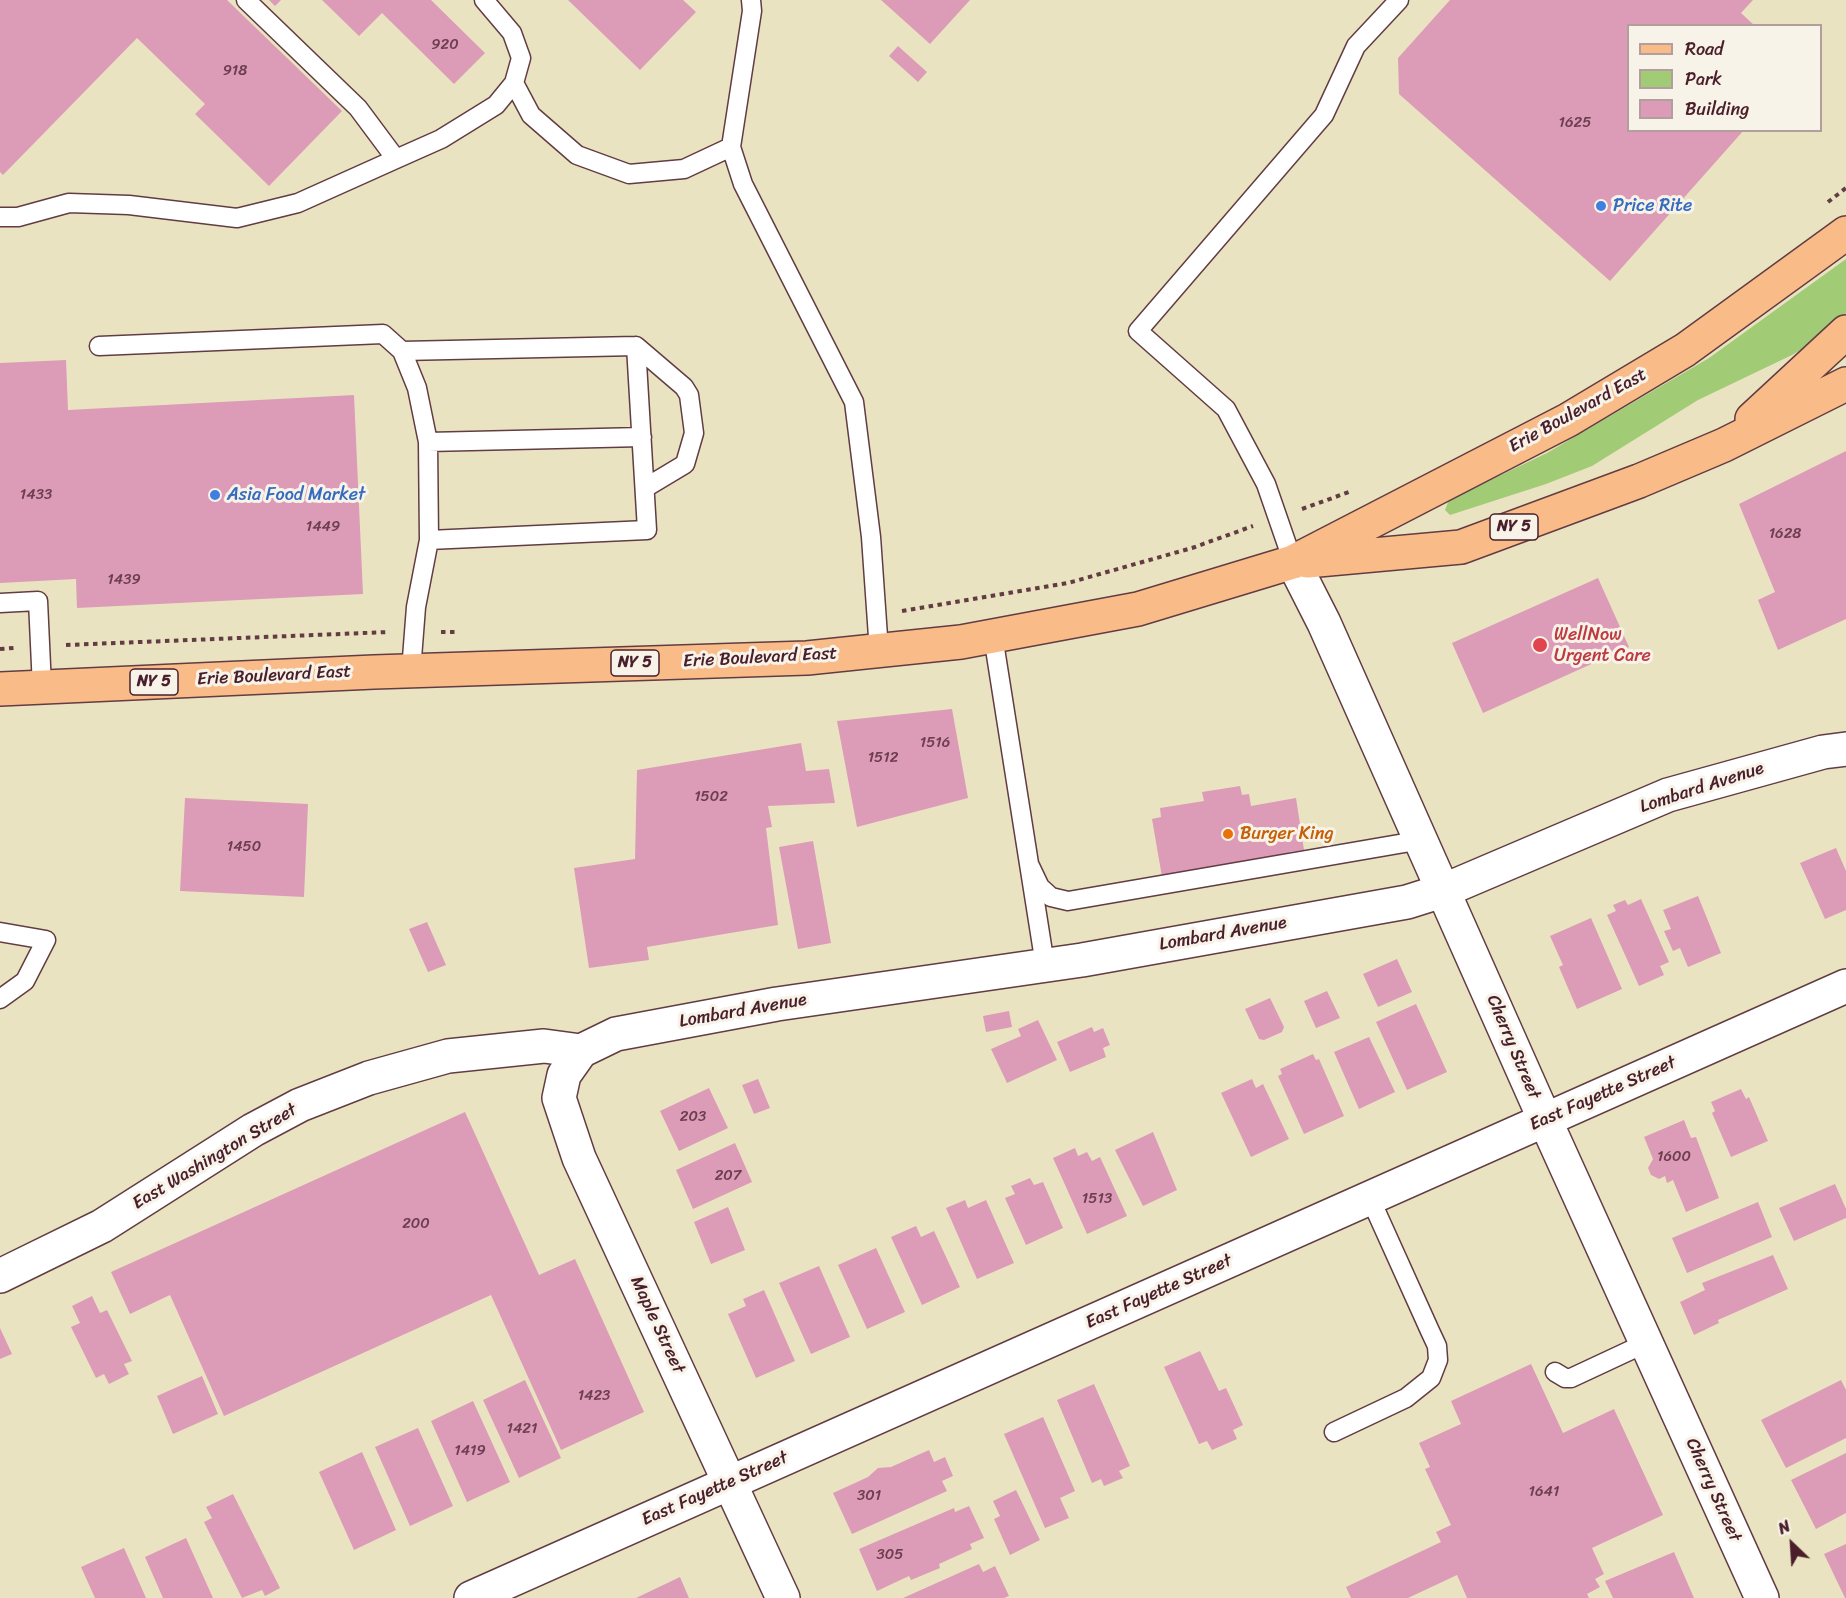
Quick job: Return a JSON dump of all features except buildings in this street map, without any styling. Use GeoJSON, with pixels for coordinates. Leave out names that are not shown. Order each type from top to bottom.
{"type":"FeatureCollection","features":[{"type":"Feature","properties":{"kind":"main road","name":"Erie Boulevard East"},"geometry":{"type":"LineString","coordinates":[[0,689],[411,671],[807,658],[993,636],[1138,609],[1293,562],[1568,420],[1685,350],[1846,233]]}},
{"type":"Feature","properties":{"kind":"main road"},"geometry":{"type":"LineString","coordinates":[[1724,445],[1846,332]]}},
{"type":"Feature","properties":{"kind":"main road","name":"Erie Boulevard East"},"geometry":{"type":"LineString","coordinates":[[1293,562],[1461,547],[1639,481],[1724,445],[1846,384]]}},
{"type":"Feature","properties":{"kind":"street","name":"Cherry Street"},"geometry":{"type":"LineString","coordinates":[[1293,562],[1324,623],[1445,890],[1545,1120],[1762,1598]]}},
{"type":"Feature","properties":{"kind":"street","name":"Lombard Avenue"},"geometry":{"type":"LineString","coordinates":[[582,1051],[616,1034],[777,1004],[1046,965],[1407,902],[1445,890],[1668,795],[1823,752],[1846,749]]}},
{"type":"Feature","properties":{"kind":"street","name":"East Fayette Street"},"geometry":{"type":"LineString","coordinates":[[471,1598],[1846,986]]}},
{"type":"Feature","properties":{"kind":"street","name":"East Washington Street"},"geometry":{"type":"LineString","coordinates":[[0,1276],[102,1226],[263,1125],[300,1105],[369,1078],[448,1056],[544,1046],[582,1051]]}},
{"type":"Feature","properties":{"kind":"street","name":"Maple Street"},"geometry":{"type":"LineString","coordinates":[[582,1051],[564,1075],[559,1098],[579,1158],[783,1598]]}},
{"type":"Feature","properties":{"kind":"lane"},"geometry":{"type":"LineString","coordinates":[[246,0],[358,108],[396,159]]}},
{"type":"Feature","properties":{"kind":"lane"},"geometry":{"type":"LineString","coordinates":[[0,217],[18,217],[69,203],[129,205],[237,218],[298,203],[441,139],[496,105],[513,83],[521,58],[512,33],[484,0]]}},
{"type":"Feature","properties":{"kind":"lane"},"geometry":{"type":"LineString","coordinates":[[751,0],[752,11],[731,147],[743,184],[854,402],[871,537],[879,651]]}},
{"type":"Feature","properties":{"kind":"lane"},"geometry":{"type":"LineString","coordinates":[[1293,562],[1266,484],[1226,410],[1138,331],[1324,115],[1356,46],[1399,0]]}},
{"type":"Feature","properties":{"kind":"lane"},"geometry":{"type":"LineString","coordinates":[[513,83],[531,115],[578,155],[629,174],[684,169],[731,147]]}},
{"type":"Feature","properties":{"kind":"lane"},"geometry":{"type":"LineString","coordinates":[[99,346],[383,334],[402,351],[417,388],[428,442],[429,540],[416,607],[411,671]]}},
{"type":"Feature","properties":{"kind":"lane"},"geometry":{"type":"LineString","coordinates":[[429,540],[647,530],[636,346]]}},
{"type":"Feature","properties":{"kind":"lane"},"geometry":{"type":"LineString","coordinates":[[402,351],[636,346],[684,387],[688,394],[694,433],[685,464],[645,488]]}},
{"type":"Feature","properties":{"kind":"lane"},"geometry":{"type":"LineString","coordinates":[[428,442],[642,437]]}},
{"type":"Feature","properties":{"kind":"lane"},"geometry":{"type":"LineString","coordinates":[[0,603],[38,601],[42,687]]}},
{"type":"Feature","properties":{"kind":"lane"},"geometry":{"type":"LineString","coordinates":[[993,636],[1046,965]]}},
{"type":"Feature","properties":{"kind":"lane"},"geometry":{"type":"LineString","coordinates":[[1030,866],[1040,886],[1051,897],[1068,901],[1422,840]]}},
{"type":"Feature","properties":{"kind":"lane"},"geometry":{"type":"LineString","coordinates":[[0,932],[46,940],[25,981],[0,999]]}},
{"type":"Feature","properties":{"kind":"lane"},"geometry":{"type":"LineString","coordinates":[[1334,1432],[1406,1398],[1431,1378],[1437,1360],[1437,1346],[1370,1198]]}},
{"type":"Feature","properties":{"kind":"lane"},"geometry":{"type":"LineString","coordinates":[[1555,1372],[1565,1378],[1571,1378],[1646,1343]]}},
{"type":"Feature","properties":{"kind":"path"},"geometry":{"type":"LineString","coordinates":[[1820,208],[1846,188]]}},
{"type":"Feature","properties":{"kind":"path"},"geometry":{"type":"LineString","coordinates":[[1349,492],[1360,487]]}},
{"type":"Feature","properties":{"kind":"path"},"geometry":{"type":"LineString","coordinates":[[953,604],[1068,583],[1192,548]]}},
{"type":"Feature","properties":{"kind":"path"},"geometry":{"type":"LineString","coordinates":[[102,643],[366,633]]}},
{"type":"Feature","properties":{"kind":"green space"},"geometry":{"type":"Polygon","coordinates":[[[1846,259],[1846,313],[1822,337],[1792,355],[1698,400],[1592,466],[1546,484],[1450,515],[1445,510],[1449,500],[1547,453],[1709,358],[1846,259]]]}},
{"type":"Feature","properties":{"kind":"place","name":"Price Rite"},"geometry":{"type":"Point","coordinates":[1601,206]}},
{"type":"Feature","properties":{"kind":"place","name":"Asia Food Market"},"geometry":{"type":"Point","coordinates":[215,495]}},
{"type":"Feature","properties":{"kind":"place","name":"WellNow Urgent Care"},"geometry":{"type":"Point","coordinates":[1540,645]}},
{"type":"Feature","properties":{"kind":"place","name":"Burger King"},"geometry":{"type":"Point","coordinates":[1228,834]}}]}
